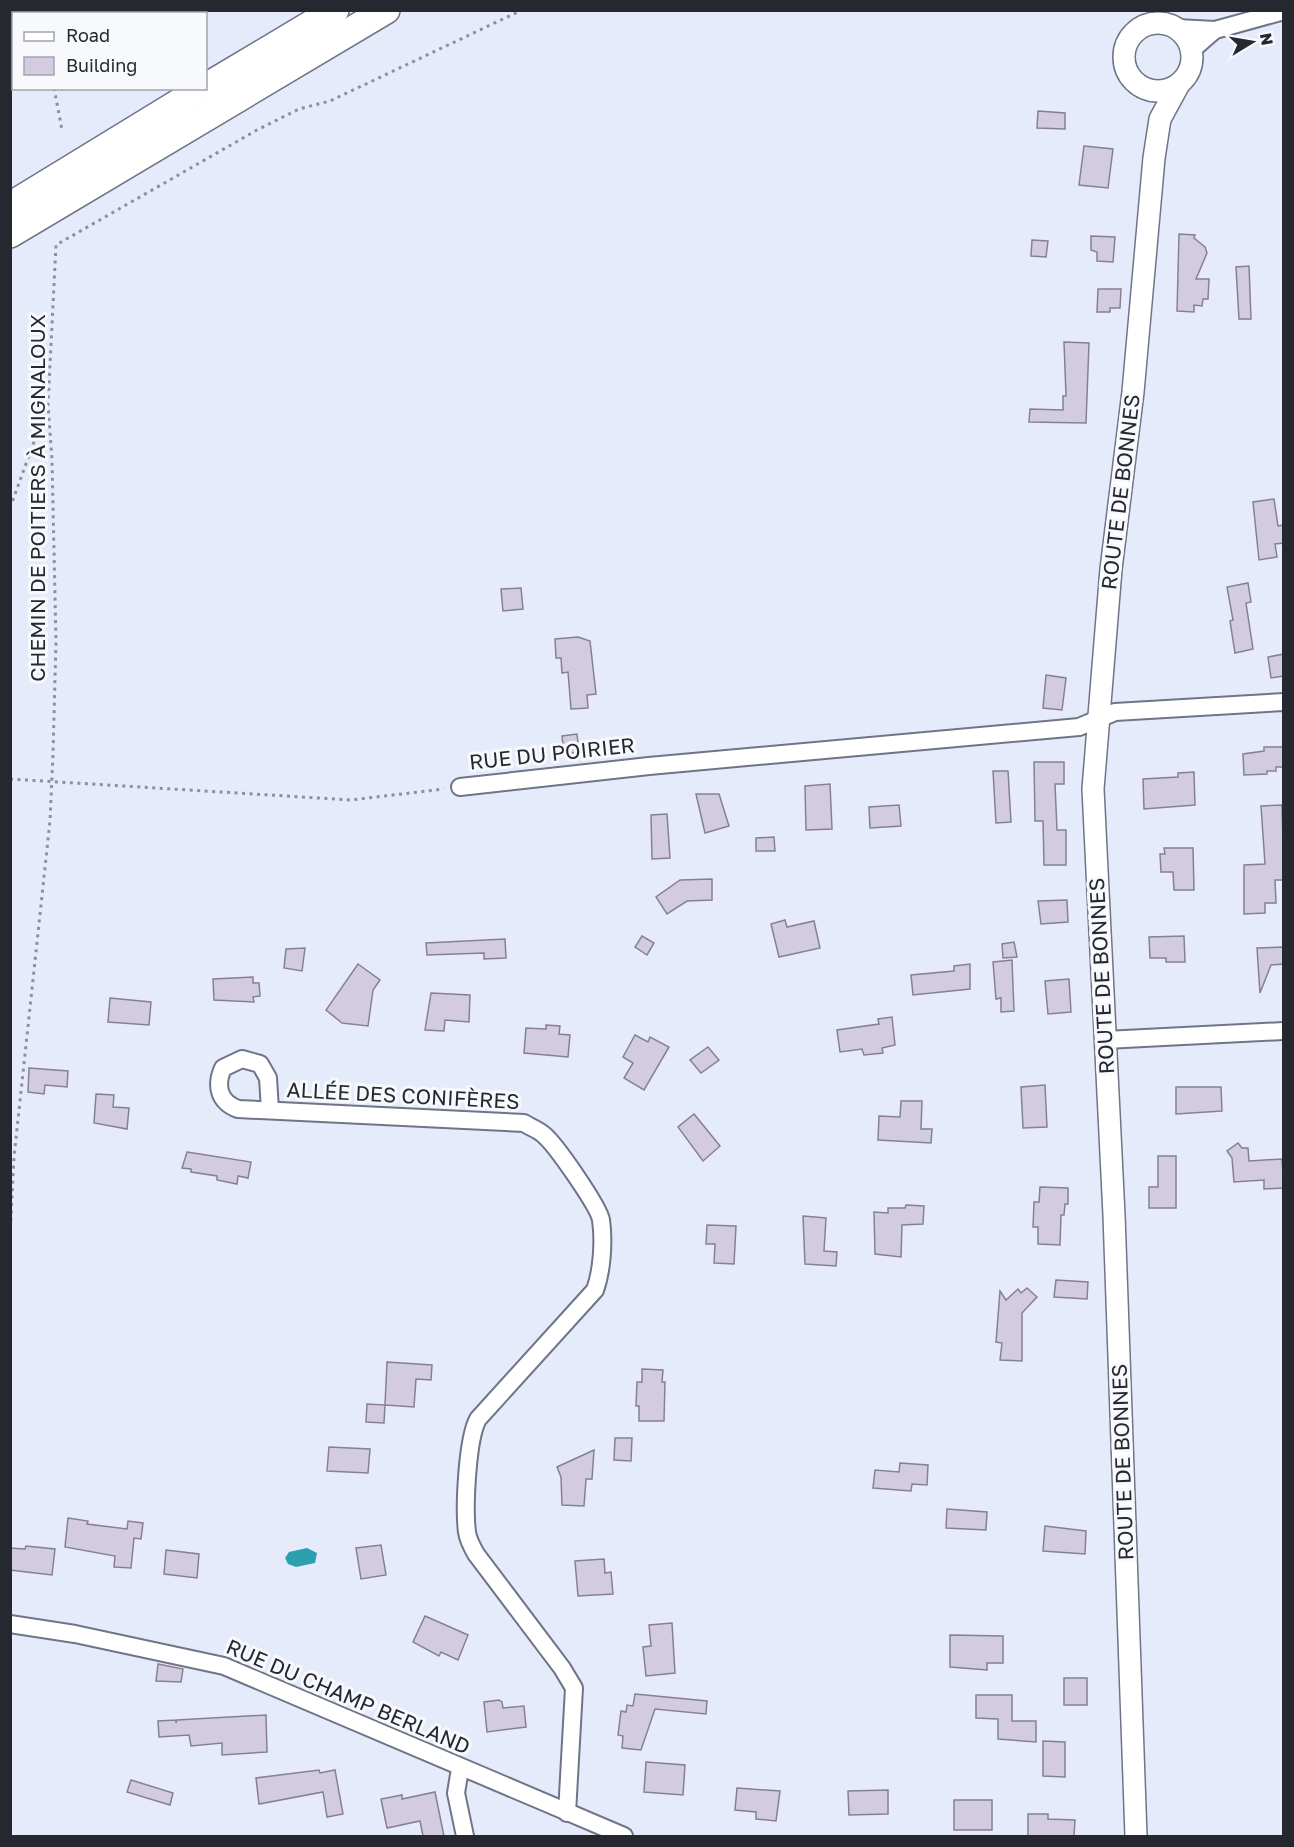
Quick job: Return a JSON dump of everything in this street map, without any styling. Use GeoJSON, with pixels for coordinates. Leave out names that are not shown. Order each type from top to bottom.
{"type":"FeatureCollection","features":[{"type":"Feature","properties":{"kind":"highway"},"geometry":{"type":"LineString","coordinates":[[207,86],[334,10]]}},
{"type":"Feature","properties":{"kind":"highway"},"geometry":{"type":"LineString","coordinates":[[10,234],[386,10]]}},
{"type":"Feature","properties":{"kind":"highway"},"geometry":{"type":"LineString","coordinates":[[10,206],[201,90]]}},
{"type":"Feature","properties":{"kind":"street"},"geometry":{"type":"LineString","coordinates":[[1192,50],[1215,30],[1284,11]]}},
{"type":"Feature","properties":{"kind":"street"},"geometry":{"type":"LineString","coordinates":[[1167,20],[1187,37],[1192,50],[1193,63],[1187,76],[1178,86],[1156,92],[1140,86],[1130,78],[1125,64],[1125,51],[1129,38],[1141,19],[1151,23],[1167,20],[1215,30]]}},
{"type":"Feature","properties":{"kind":"street"},"geometry":{"type":"LineString","coordinates":[[1140,86],[1160,119]]}},
{"type":"Feature","properties":{"kind":"street","name":"ROUTE DE BONNES"},"geometry":{"type":"LineString","coordinates":[[1136,1836],[1114,1215],[1093,789],[1111,569],[1133,392],[1154,158],[1160,119],[1178,86]]}},
{"type":"Feature","properties":{"kind":"street","name":"RUE DU POIRIER"},"geometry":{"type":"LineString","coordinates":[[460,787],[648,766],[1079,727],[1115,712],[1284,702]]}},
{"type":"Feature","properties":{"kind":"street"},"geometry":{"type":"LineString","coordinates":[[1105,1040],[1284,1031]]}},
{"type":"Feature","properties":{"kind":"street","name":"ALLÉE DES CONIFÈRES"},"geometry":{"type":"LineString","coordinates":[[270,1110],[524,1123],[544,1134],[595,1205],[601,1219],[599,1281],[595,1290],[478,1419],[471,1440],[467,1506],[467,1533],[471,1545],[562,1668],[574,1688],[567,1813]]}},
{"type":"Feature","properties":{"kind":"street","name":"RUE DU CHAMP BERLAND"},"geometry":{"type":"LineString","coordinates":[[10,1624],[98,1638],[224,1666],[460,1769],[624,1836]]}},
{"type":"Feature","properties":{"kind":"street"},"geometry":{"type":"LineString","coordinates":[[460,1769],[456,1793],[465,1836]]}},
{"type":"Feature","properties":{"kind":"path","name":"CHEMIN DE POITIERS À MIGNALOUX"},"geometry":{"type":"LineString","coordinates":[[10,1236],[21,1077],[50,821],[56,642],[52,460],[48,405],[56,245],[257,130],[299,109],[340,96],[522,10]]}},
{"type":"Feature","properties":{"kind":"path"},"geometry":{"type":"LineString","coordinates":[[54,90],[62,130]]}},
{"type":"Feature","properties":{"kind":"path"},"geometry":{"type":"LineString","coordinates":[[10,508],[48,405]]}},
{"type":"Feature","properties":{"kind":"path","name":"RUE DU POIRIER"},"geometry":{"type":"LineString","coordinates":[[10,779],[351,800],[460,787]]}},
{"type":"Feature","properties":{"kind":"water"},"geometry":{"type":"Polygon","coordinates":[[[307,1548],[317,1553],[315,1563],[296,1567],[288,1564],[285,1558],[289,1552],[307,1548]]]}},
{"type":"Feature","properties":{"kind":"building"},"geometry":{"type":"Polygon","coordinates":[[[1038,111],[1065,113],[1065,129],[1037,128],[1038,111]]]}},
{"type":"Feature","properties":{"kind":"building"},"geometry":{"type":"Polygon","coordinates":[[[1084,146],[1113,149],[1108,188],[1079,185],[1084,146]]]}},
{"type":"Feature","properties":{"kind":"building"},"geometry":{"type":"Polygon","coordinates":[[[1179,234],[1195,235],[1194,238],[1205,247],[1207,253],[1196,279],[1209,279],[1208,299],[1203,299],[1202,306],[1194,305],[1194,312],[1177,311],[1179,234]]]}},
{"type":"Feature","properties":{"kind":"building"},"geometry":{"type":"Polygon","coordinates":[[[1091,236],[1115,237],[1113,262],[1097,261],[1097,252],[1091,250],[1091,236]]]}},
{"type":"Feature","properties":{"kind":"building"},"geometry":{"type":"Polygon","coordinates":[[[1032,240],[1048,241],[1046,257],[1031,256],[1032,240]]]}},
{"type":"Feature","properties":{"kind":"building"},"geometry":{"type":"Polygon","coordinates":[[[1249,266],[1251,319],[1239,319],[1236,267],[1249,266]]]}},
{"type":"Feature","properties":{"kind":"building"},"geometry":{"type":"Polygon","coordinates":[[[1098,289],[1121,289],[1120,308],[1110,308],[1110,312],[1097,312],[1098,289]]]}},
{"type":"Feature","properties":{"kind":"building"},"geometry":{"type":"Polygon","coordinates":[[[1064,342],[1089,343],[1086,423],[1029,422],[1030,409],[1063,410],[1063,396],[1066,396],[1064,342]]]}},
{"type":"Feature","properties":{"kind":"building"},"geometry":{"type":"Polygon","coordinates":[[[1274,499],[1278,526],[1284,525],[1284,543],[1275,544],[1277,557],[1259,560],[1253,502],[1274,499]]]}},
{"type":"Feature","properties":{"kind":"building"},"geometry":{"type":"Polygon","coordinates":[[[1248,583],[1251,602],[1246,603],[1253,649],[1235,653],[1230,621],[1233,620],[1227,587],[1248,583]]]}},
{"type":"Feature","properties":{"kind":"building"},"geometry":{"type":"Polygon","coordinates":[[[521,588],[523,609],[503,611],[501,589],[521,588]]]}},
{"type":"Feature","properties":{"kind":"building"},"geometry":{"type":"Polygon","coordinates":[[[578,637],[590,641],[596,694],[587,695],[588,708],[571,709],[568,672],[562,673],[561,658],[556,658],[555,639],[578,637]]]}},
{"type":"Feature","properties":{"kind":"building"},"geometry":{"type":"Polygon","coordinates":[[[1284,654],[1284,676],[1271,678],[1268,657],[1284,654]]]}},
{"type":"Feature","properties":{"kind":"building"},"geometry":{"type":"Polygon","coordinates":[[[1046,675],[1066,678],[1062,710],[1043,708],[1046,675]]]}},
{"type":"Feature","properties":{"kind":"building"},"geometry":{"type":"Polygon","coordinates":[[[577,734],[579,753],[564,753],[562,736],[577,734]]]}},
{"type":"Feature","properties":{"kind":"building"},"geometry":{"type":"Polygon","coordinates":[[[1264,747],[1284,747],[1284,767],[1276,767],[1276,771],[1267,771],[1267,774],[1244,775],[1243,754],[1264,751],[1264,747]]]}},
{"type":"Feature","properties":{"kind":"building"},"geometry":{"type":"Polygon","coordinates":[[[1034,762],[1064,762],[1064,784],[1055,784],[1057,830],[1066,830],[1066,865],[1044,865],[1043,821],[1035,821],[1034,762]]]}},
{"type":"Feature","properties":{"kind":"building"},"geometry":{"type":"Polygon","coordinates":[[[993,771],[1008,771],[1011,822],[996,823],[993,771]]]}},
{"type":"Feature","properties":{"kind":"building"},"geometry":{"type":"Polygon","coordinates":[[[1194,772],[1195,805],[1144,809],[1143,779],[1178,777],[1178,773],[1194,772]]]}},
{"type":"Feature","properties":{"kind":"building"},"geometry":{"type":"Polygon","coordinates":[[[830,784],[832,829],[806,830],[805,786],[830,784]]]}},
{"type":"Feature","properties":{"kind":"building"},"geometry":{"type":"Polygon","coordinates":[[[696,794],[719,794],[729,826],[705,833],[696,794]]]}},
{"type":"Feature","properties":{"kind":"building"},"geometry":{"type":"Polygon","coordinates":[[[899,805],[901,826],[870,828],[869,807],[899,805]]]}},
{"type":"Feature","properties":{"kind":"building"},"geometry":{"type":"Polygon","coordinates":[[[1282,805],[1284,880],[1275,880],[1276,903],[1265,903],[1265,913],[1244,914],[1244,865],[1265,864],[1261,806],[1282,805]]]}},
{"type":"Feature","properties":{"kind":"building"},"geometry":{"type":"Polygon","coordinates":[[[667,814],[670,858],[652,859],[651,815],[667,814]]]}},
{"type":"Feature","properties":{"kind":"building"},"geometry":{"type":"Polygon","coordinates":[[[774,837],[775,851],[756,851],[756,838],[774,837]]]}},
{"type":"Feature","properties":{"kind":"building"},"geometry":{"type":"Polygon","coordinates":[[[1164,848],[1193,848],[1194,890],[1174,890],[1173,872],[1161,872],[1160,854],[1165,854],[1164,848]]]}},
{"type":"Feature","properties":{"kind":"building"},"geometry":{"type":"Polygon","coordinates":[[[712,879],[712,900],[687,901],[667,914],[656,897],[680,880],[712,879]]]}},
{"type":"Feature","properties":{"kind":"building"},"geometry":{"type":"Polygon","coordinates":[[[1067,900],[1068,922],[1041,924],[1038,901],[1067,900]]]}},
{"type":"Feature","properties":{"kind":"building"},"geometry":{"type":"Polygon","coordinates":[[[785,920],[787,927],[814,921],[820,948],[779,957],[771,924],[785,920]]]}},
{"type":"Feature","properties":{"kind":"building"},"geometry":{"type":"Polygon","coordinates":[[[642,936],[654,943],[647,955],[635,947],[642,936]]]}},
{"type":"Feature","properties":{"kind":"building"},"geometry":{"type":"Polygon","coordinates":[[[1184,936],[1185,962],[1166,962],[1166,958],[1150,958],[1149,937],[1184,936]]]}},
{"type":"Feature","properties":{"kind":"building"},"geometry":{"type":"Polygon","coordinates":[[[505,939],[506,958],[484,959],[484,953],[427,955],[426,943],[505,939]]]}},
{"type":"Feature","properties":{"kind":"building"},"geometry":{"type":"Polygon","coordinates":[[[1014,942],[1017,957],[1003,958],[1002,944],[1014,942]]]}},
{"type":"Feature","properties":{"kind":"building"},"geometry":{"type":"Polygon","coordinates":[[[1284,947],[1284,964],[1271,965],[1260,993],[1257,948],[1284,947]]]}},
{"type":"Feature","properties":{"kind":"building"},"geometry":{"type":"Polygon","coordinates":[[[305,948],[302,971],[284,968],[286,949],[305,948]]]}},
{"type":"Feature","properties":{"kind":"building"},"geometry":{"type":"Polygon","coordinates":[[[1012,960],[1014,1011],[1001,1012],[1001,998],[996,999],[993,962],[1012,960]]]}},
{"type":"Feature","properties":{"kind":"building"},"geometry":{"type":"Polygon","coordinates":[[[358,964],[380,980],[373,990],[368,1026],[342,1023],[326,1010],[358,964]]]}},
{"type":"Feature","properties":{"kind":"building"},"geometry":{"type":"Polygon","coordinates":[[[970,964],[970,989],[913,995],[911,975],[954,971],[954,966],[970,964]]]}},
{"type":"Feature","properties":{"kind":"building"},"geometry":{"type":"Polygon","coordinates":[[[253,977],[253,983],[259,983],[260,996],[253,997],[254,1002],[214,1000],[213,979],[253,977]]]}},
{"type":"Feature","properties":{"kind":"building"},"geometry":{"type":"Polygon","coordinates":[[[1069,979],[1071,1012],[1048,1014],[1045,981],[1069,979]]]}},
{"type":"Feature","properties":{"kind":"building"},"geometry":{"type":"Polygon","coordinates":[[[431,993],[470,995],[469,1022],[445,1020],[444,1031],[425,1030],[431,993]]]}},
{"type":"Feature","properties":{"kind":"building"},"geometry":{"type":"Polygon","coordinates":[[[110,998],[151,1002],[149,1025],[108,1022],[110,998]]]}},
{"type":"Feature","properties":{"kind":"building"},"geometry":{"type":"Polygon","coordinates":[[[892,1017],[895,1045],[882,1048],[883,1053],[864,1055],[862,1049],[840,1052],[837,1030],[879,1024],[878,1019],[892,1017]]]}},
{"type":"Feature","properties":{"kind":"building"},"geometry":{"type":"Polygon","coordinates":[[[546,1025],[560,1026],[559,1034],[570,1035],[568,1057],[524,1053],[526,1028],[546,1029],[546,1025]]]}},
{"type":"Feature","properties":{"kind":"building"},"geometry":{"type":"Polygon","coordinates":[[[635,1035],[648,1042],[650,1037],[669,1047],[644,1090],[624,1078],[633,1063],[623,1057],[635,1035]]]}},
{"type":"Feature","properties":{"kind":"building"},"geometry":{"type":"Polygon","coordinates":[[[708,1047],[719,1060],[701,1073],[690,1060],[708,1047]]]}},
{"type":"Feature","properties":{"kind":"building"},"geometry":{"type":"Polygon","coordinates":[[[29,1068],[68,1071],[67,1087],[45,1085],[44,1094],[28,1092],[29,1068]]]}},
{"type":"Feature","properties":{"kind":"building"},"geometry":{"type":"Polygon","coordinates":[[[1045,1085],[1047,1127],[1023,1128],[1021,1087],[1045,1085]]]}},
{"type":"Feature","properties":{"kind":"building"},"geometry":{"type":"Polygon","coordinates":[[[1176,1087],[1221,1087],[1222,1111],[1176,1114],[1176,1087]]]}},
{"type":"Feature","properties":{"kind":"building"},"geometry":{"type":"Polygon","coordinates":[[[96,1094],[114,1095],[113,1107],[129,1108],[127,1129],[94,1123],[96,1094]]]}},
{"type":"Feature","properties":{"kind":"building"},"geometry":{"type":"Polygon","coordinates":[[[901,1101],[922,1101],[921,1129],[932,1129],[931,1143],[878,1140],[879,1116],[900,1117],[901,1101]]]}},
{"type":"Feature","properties":{"kind":"building"},"geometry":{"type":"Polygon","coordinates":[[[694,1114],[720,1146],[703,1161],[678,1127],[694,1114]]]}},
{"type":"Feature","properties":{"kind":"building"},"geometry":{"type":"Polygon","coordinates":[[[1238,1143],[1242,1148],[1248,1148],[1249,1161],[1282,1159],[1284,1188],[1264,1189],[1264,1180],[1234,1182],[1232,1158],[1227,1151],[1238,1143]]]}},
{"type":"Feature","properties":{"kind":"building"},"geometry":{"type":"Polygon","coordinates":[[[187,1152],[251,1162],[248,1178],[238,1176],[237,1184],[217,1180],[217,1176],[191,1172],[191,1169],[182,1168],[187,1152]]]}},
{"type":"Feature","properties":{"kind":"building"},"geometry":{"type":"Polygon","coordinates":[[[1158,1156],[1176,1156],[1176,1208],[1149,1208],[1149,1187],[1158,1187],[1158,1156]]]}},
{"type":"Feature","properties":{"kind":"building"},"geometry":{"type":"Polygon","coordinates":[[[1040,1187],[1068,1188],[1068,1204],[1065,1204],[1064,1215],[1061,1215],[1060,1245],[1038,1244],[1038,1227],[1033,1227],[1034,1202],[1039,1202],[1040,1187]]]}},
{"type":"Feature","properties":{"kind":"building"},"geometry":{"type":"Polygon","coordinates":[[[906,1205],[924,1206],[923,1224],[902,1225],[901,1257],[875,1254],[874,1212],[888,1213],[888,1208],[905,1208],[906,1205]]]}},
{"type":"Feature","properties":{"kind":"building"},"geometry":{"type":"Polygon","coordinates":[[[803,1216],[826,1218],[824,1251],[837,1252],[836,1266],[805,1264],[803,1216]]]}},
{"type":"Feature","properties":{"kind":"building"},"geometry":{"type":"Polygon","coordinates":[[[707,1225],[736,1226],[734,1264],[714,1263],[715,1244],[706,1244],[707,1225]]]}},
{"type":"Feature","properties":{"kind":"building"},"geometry":{"type":"Polygon","coordinates":[[[1056,1280],[1088,1282],[1087,1299],[1054,1297],[1056,1280]]]}},
{"type":"Feature","properties":{"kind":"building"},"geometry":{"type":"Polygon","coordinates":[[[1027,1288],[1037,1297],[1022,1313],[1022,1361],[1000,1360],[1002,1343],[996,1342],[1000,1291],[1006,1300],[1018,1289],[1021,1293],[1027,1288]]]}},
{"type":"Feature","properties":{"kind":"building"},"geometry":{"type":"Polygon","coordinates":[[[387,1362],[432,1365],[431,1380],[416,1379],[414,1407],[385,1405],[387,1362]]]}},
{"type":"Feature","properties":{"kind":"building"},"geometry":{"type":"Polygon","coordinates":[[[642,1369],[663,1370],[664,1421],[639,1421],[639,1406],[636,1406],[637,1382],[642,1382],[642,1369]]]}},
{"type":"Feature","properties":{"kind":"building"},"geometry":{"type":"Polygon","coordinates":[[[367,1404],[385,1405],[384,1423],[366,1422],[367,1404]]]}},
{"type":"Feature","properties":{"kind":"building"},"geometry":{"type":"Polygon","coordinates":[[[615,1438],[632,1438],[631,1461],[614,1460],[615,1438]]]}},
{"type":"Feature","properties":{"kind":"building"},"geometry":{"type":"Polygon","coordinates":[[[329,1447],[370,1449],[368,1473],[327,1471],[329,1447]]]}},
{"type":"Feature","properties":{"kind":"building"},"geometry":{"type":"Polygon","coordinates":[[[594,1450],[592,1479],[586,1479],[584,1506],[562,1505],[561,1477],[557,1467],[594,1450]]]}},
{"type":"Feature","properties":{"kind":"building"},"geometry":{"type":"Polygon","coordinates":[[[900,1463],[928,1465],[927,1485],[912,1484],[911,1491],[873,1488],[875,1470],[899,1472],[900,1463]]]}},
{"type":"Feature","properties":{"kind":"building"},"geometry":{"type":"Polygon","coordinates":[[[947,1509],[987,1512],[986,1530],[946,1528],[947,1509]]]}},
{"type":"Feature","properties":{"kind":"building"},"geometry":{"type":"Polygon","coordinates":[[[68,1518],[88,1521],[87,1524],[127,1529],[128,1521],[143,1523],[141,1539],[134,1538],[131,1568],[114,1567],[115,1556],[65,1547],[68,1518]]]}},
{"type":"Feature","properties":{"kind":"building"},"geometry":{"type":"Polygon","coordinates":[[[1045,1526],[1086,1531],[1085,1554],[1043,1551],[1045,1526]]]}},
{"type":"Feature","properties":{"kind":"building"},"geometry":{"type":"Polygon","coordinates":[[[381,1545],[386,1575],[361,1579],[356,1548],[381,1545]]]}},
{"type":"Feature","properties":{"kind":"building"},"geometry":{"type":"Polygon","coordinates":[[[26,1546],[55,1549],[52,1575],[10,1570],[10,1548],[25,1549],[26,1546]]]}},
{"type":"Feature","properties":{"kind":"building"},"geometry":{"type":"Polygon","coordinates":[[[166,1550],[199,1554],[197,1578],[164,1574],[166,1550]]]}},
{"type":"Feature","properties":{"kind":"building"},"geometry":{"type":"Polygon","coordinates":[[[604,1559],[605,1573],[611,1572],[613,1594],[578,1596],[575,1561],[604,1559]]]}},
{"type":"Feature","properties":{"kind":"building"},"geometry":{"type":"Polygon","coordinates":[[[425,1616],[468,1635],[458,1660],[441,1652],[439,1656],[413,1642],[425,1616]]]}},
{"type":"Feature","properties":{"kind":"building"},"geometry":{"type":"Polygon","coordinates":[[[672,1623],[675,1673],[646,1676],[643,1647],[651,1646],[649,1625],[672,1623]]]}},
{"type":"Feature","properties":{"kind":"building"},"geometry":{"type":"Polygon","coordinates":[[[950,1635],[1003,1636],[1003,1663],[987,1663],[987,1670],[950,1667],[950,1635]]]}},
{"type":"Feature","properties":{"kind":"building"},"geometry":{"type":"Polygon","coordinates":[[[158,1664],[183,1669],[181,1682],[156,1681],[158,1664]]]}},
{"type":"Feature","properties":{"kind":"building"},"geometry":{"type":"Polygon","coordinates":[[[1064,1678],[1087,1678],[1087,1705],[1064,1705],[1064,1678]]]}},
{"type":"Feature","properties":{"kind":"building"},"geometry":{"type":"Polygon","coordinates":[[[635,1694],[707,1701],[706,1714],[655,1709],[641,1750],[622,1748],[623,1736],[618,1735],[621,1711],[626,1712],[627,1705],[633,1706],[635,1694]]]}},
{"type":"Feature","properties":{"kind":"building"},"geometry":{"type":"Polygon","coordinates":[[[976,1695],[1012,1695],[1012,1721],[1036,1721],[1036,1742],[998,1739],[998,1719],[976,1718],[976,1695]]]}},
{"type":"Feature","properties":{"kind":"building"},"geometry":{"type":"Polygon","coordinates":[[[499,1700],[503,1708],[524,1706],[526,1727],[487,1732],[484,1702],[499,1700]]]}},
{"type":"Feature","properties":{"kind":"building"},"geometry":{"type":"Polygon","coordinates":[[[266,1715],[267,1752],[222,1755],[222,1743],[191,1746],[189,1735],[159,1737],[158,1721],[176,1720],[176,1723],[177,1720],[266,1715]]]}},
{"type":"Feature","properties":{"kind":"building"},"geometry":{"type":"Polygon","coordinates":[[[1043,1741],[1065,1742],[1065,1777],[1043,1776],[1043,1741]]]}},
{"type":"Feature","properties":{"kind":"building"},"geometry":{"type":"Polygon","coordinates":[[[646,1762],[685,1765],[683,1795],[644,1792],[646,1762]]]}},
{"type":"Feature","properties":{"kind":"building"},"geometry":{"type":"Polygon","coordinates":[[[319,1770],[320,1773],[335,1770],[343,1814],[327,1817],[323,1792],[259,1804],[256,1778],[319,1770]]]}},
{"type":"Feature","properties":{"kind":"building"},"geometry":{"type":"Polygon","coordinates":[[[131,1780],[173,1793],[170,1805],[127,1792],[131,1780]]]}},
{"type":"Feature","properties":{"kind":"building"},"geometry":{"type":"Polygon","coordinates":[[[737,1788],[780,1791],[776,1821],[756,1819],[756,1812],[735,1810],[737,1788]]]}},
{"type":"Feature","properties":{"kind":"building"},"geometry":{"type":"Polygon","coordinates":[[[888,1790],[888,1814],[849,1815],[848,1791],[888,1790]]]}},
{"type":"Feature","properties":{"kind":"building"},"geometry":{"type":"Polygon","coordinates":[[[435,1792],[444,1836],[423,1836],[420,1821],[387,1828],[381,1799],[402,1795],[402,1799],[435,1792]]]}},
{"type":"Feature","properties":{"kind":"building"},"geometry":{"type":"Polygon","coordinates":[[[954,1800],[992,1800],[992,1830],[954,1830],[954,1800]]]}},
{"type":"Feature","properties":{"kind":"building"},"geometry":{"type":"Polygon","coordinates":[[[1028,1814],[1048,1814],[1048,1819],[1075,1820],[1074,1836],[1028,1836],[1028,1814]]]}}]}
